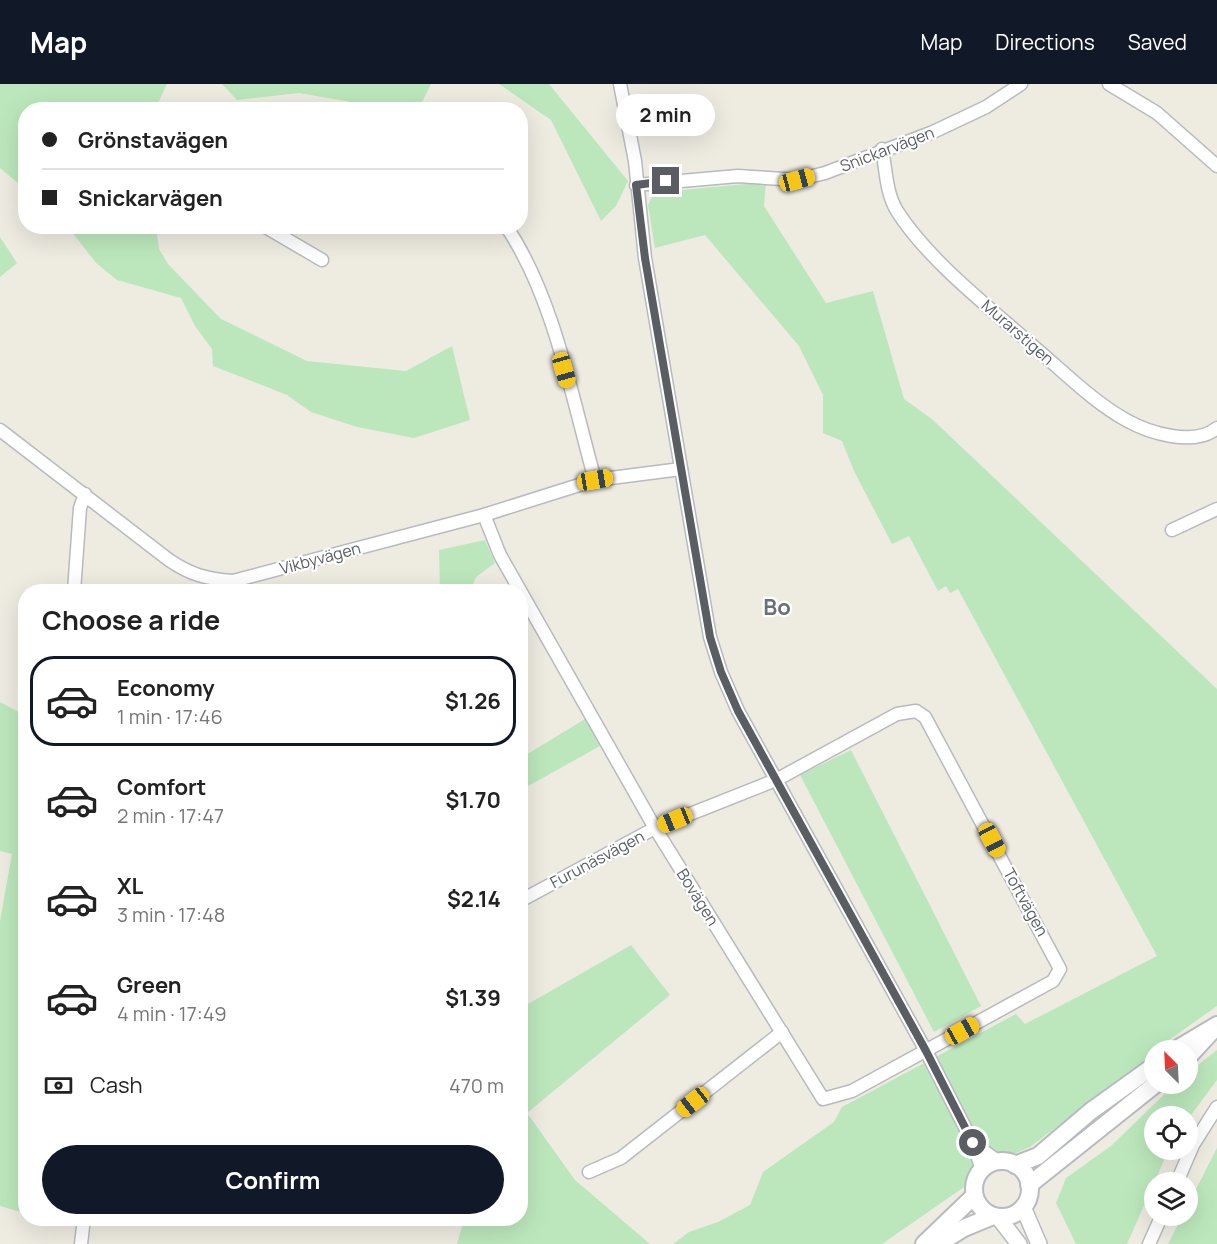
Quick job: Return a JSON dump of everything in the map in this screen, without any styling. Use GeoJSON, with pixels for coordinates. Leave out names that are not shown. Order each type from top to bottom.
{"type":"FeatureCollection","features":[{"type":"Feature","properties":{"kind":"main road"},"geometry":{"type":"LineString","coordinates":[[1192,1040],[1216,1026]]}},
{"type":"Feature","properties":{"kind":"main road"},"geometry":{"type":"LineString","coordinates":[[1198,1046],[1216,1026]]}},
{"type":"Feature","properties":{"kind":"main road"},"geometry":{"type":"LineString","coordinates":[[1007,1163],[1026,1176],[1029,1193],[1023,1207],[1008,1216],[996,1216],[985,1212],[974,1196],[974,1185],[982,1170],[1007,1163],[1038,1156],[1090,1111],[1144,1073]]}},
{"type":"Feature","properties":{"kind":"main road"},"geometry":{"type":"LineString","coordinates":[[1029,1185],[1144,1093]]}},
{"type":"Feature","properties":{"kind":"main road"},"geometry":{"type":"LineString","coordinates":[[924,1244],[974,1196]]}},
{"type":"Feature","properties":{"kind":"main road"},"geometry":{"type":"LineString","coordinates":[[938,1244],[964,1228],[996,1216]]}},
{"type":"Feature","properties":{"kind":"street"},"geometry":{"type":"LineString","coordinates":[[620,84],[634,161],[645,258],[716,657],[738,711],[926,1051],[973,1143],[982,1170]]}},
{"type":"Feature","properties":{"kind":"street","name":"Snickarvägen"},"geometry":{"type":"LineString","coordinates":[[636,185],[738,176],[797,180],[825,173],[882,149],[933,132],[986,107],[1021,84]]}},
{"type":"Feature","properties":{"kind":"street"},"geometry":{"type":"LineString","coordinates":[[1109,84],[1157,113],[1217,166]]}},
{"type":"Feature","properties":{"kind":"street","name":"Murarstigen"},"geometry":{"type":"LineString","coordinates":[[882,149],[889,194],[897,211],[919,239],[965,286],[1106,408],[1147,428],[1185,438],[1217,428]]}},
{"type":"Feature","properties":{"kind":"street"},"geometry":{"type":"LineString","coordinates":[[278,234],[322,260]]}},
{"type":"Feature","properties":{"kind":"street"},"geometry":{"type":"LineString","coordinates":[[511,234],[532,272],[545,305],[595,480]]}},
{"type":"Feature","properties":{"kind":"street","name":"Vikbyvägen"},"geometry":{"type":"LineString","coordinates":[[0,430],[187,572],[225,584]]}},
{"type":"Feature","properties":{"kind":"street","name":"Vikbyvägen"},"geometry":{"type":"LineString","coordinates":[[240,584],[484,515],[595,480],[639,472],[661,473],[681,469]]}},
{"type":"Feature","properties":{"kind":"street"},"geometry":{"type":"LineString","coordinates":[[75,584],[80,508],[85,494]]}},
{"type":"Feature","properties":{"kind":"street"},"geometry":{"type":"LineString","coordinates":[[1172,530],[1217,509]]}},
{"type":"Feature","properties":{"kind":"street","name":"Bovägen"},"geometry":{"type":"LineString","coordinates":[[484,515],[500,555],[516,584]]}},
{"type":"Feature","properties":{"kind":"street","name":"Bovägen"},"geometry":{"type":"LineString","coordinates":[[528,604],[655,828],[823,1099],[831,1099],[852,1091],[926,1051]]}},
{"type":"Feature","properties":{"kind":"street","name":"Toftvägen"},"geometry":{"type":"LineString","coordinates":[[776,780],[897,714],[916,711],[926,717],[1060,969],[1053,981],[926,1051]]}},
{"type":"Feature","properties":{"kind":"street","name":"Furunäsvägen"},"geometry":{"type":"LineString","coordinates":[[528,897],[655,828],[776,780]]}},
{"type":"Feature","properties":{"kind":"street"},"geometry":{"type":"LineString","coordinates":[[589,1172],[621,1158],[782,1032]]}},
{"type":"Feature","properties":{"kind":"street"},"geometry":{"type":"LineString","coordinates":[[1181,1172],[1193,1145],[1217,1107]]}},
{"type":"Feature","properties":{"kind":"street"},"geometry":{"type":"LineString","coordinates":[[973,1143],[1007,1163]]}},
{"type":"Feature","properties":{"kind":"street"},"geometry":{"type":"LineString","coordinates":[[1023,1207],[1039,1244]]}},
{"type":"Feature","properties":{"kind":"street"},"geometry":{"type":"LineString","coordinates":[[996,1216],[1019,1244]]}},
{"type":"Feature","properties":{"kind":"street"},"geometry":{"type":"LineString","coordinates":[[81,1244],[83,1226]]}},
{"type":"Feature","properties":{"kind":"street"},"geometry":{"type":"LineString","coordinates":[[1149,1244],[1157,1226]]}},
{"type":"Feature","properties":{"kind":"green space"},"geometry":{"type":"Polygon","coordinates":[[[0,84],[167,84],[158,102],[18,102],[18,183],[0,168],[0,84]]]}},
{"type":"Feature","properties":{"kind":"green space"},"geometry":{"type":"Polygon","coordinates":[[[222,84],[431,84],[422,102],[351,102],[299,93],[237,100],[222,84]]]}},
{"type":"Feature","properties":{"kind":"green space"},"geometry":{"type":"Polygon","coordinates":[[[499,84],[549,84],[628,181],[616,206],[601,221],[551,120],[499,84]]]}},
{"type":"Feature","properties":{"kind":"green space"},"geometry":{"type":"Polygon","coordinates":[[[766,182],[764,206],[826,303],[873,291],[904,399],[933,420],[1217,689],[1217,1006],[1169,1040],[1144,1040],[1144,1061],[1030,1147],[1009,1156],[998,1154],[971,1174],[967,1185],[882,1244],[673,1244],[689,1232],[718,1222],[750,1205],[763,1172],[834,1122],[842,1107],[1016,1014],[1025,1024],[1157,956],[958,589],[950,593],[946,586],[938,591],[909,536],[892,544],[854,471],[842,441],[823,433],[823,395],[799,346],[705,235],[655,248],[648,205],[652,197],[672,191],[766,182]]]}},
{"type":"Feature","properties":{"kind":"green space"},"geometry":{"type":"Polygon","coordinates":[[[73,234],[157,234],[159,249],[168,264],[221,319],[307,361],[406,371],[452,346],[470,420],[414,438],[357,427],[311,412],[287,395],[213,366],[212,349],[195,326],[181,298],[117,280],[96,263],[73,234]]]}},
{"type":"Feature","properties":{"kind":"green space"},"geometry":{"type":"Polygon","coordinates":[[[0,237],[17,263],[0,277],[0,237]]]}},
{"type":"Feature","properties":{"kind":"green space"},"geometry":{"type":"Polygon","coordinates":[[[485,540],[495,563],[476,577],[473,584],[440,584],[439,550],[485,540]]]}},
{"type":"Feature","properties":{"kind":"green space"},"geometry":{"type":"Polygon","coordinates":[[[0,702],[18,712],[18,1211],[0,1206],[0,921],[12,854],[0,851],[0,702]]]}},
{"type":"Feature","properties":{"kind":"green space"},"geometry":{"type":"Polygon","coordinates":[[[585,719],[600,746],[528,786],[528,754],[585,719]]]}},
{"type":"Feature","properties":{"kind":"green space"},"geometry":{"type":"Polygon","coordinates":[[[851,750],[981,1006],[934,1032],[800,775],[851,750]]]}},
{"type":"Feature","properties":{"kind":"green space"},"geometry":{"type":"Polygon","coordinates":[[[631,945],[670,995],[528,1112],[528,1004],[631,945]]]}},
{"type":"Feature","properties":{"kind":"green space"},"geometry":{"type":"Polygon","coordinates":[[[1217,1050],[1217,1080],[1198,1106],[1152,1106],[1165,1094],[1198,1094],[1198,1065],[1217,1050]]]}},
{"type":"Feature","properties":{"kind":"green space"},"geometry":{"type":"Polygon","coordinates":[[[528,1114],[575,1180],[650,1244],[457,1244],[462,1226],[528,1226],[528,1114]]]}},
{"type":"Feature","properties":{"kind":"green space"},"geometry":{"type":"Polygon","coordinates":[[[1144,1114],[1144,1160],[1164,1160],[1159,1172],[1144,1172],[1144,1206],[1127,1244],[1076,1244],[1056,1203],[1066,1178],[1111,1146],[1144,1114]]]}},
{"type":"Feature","properties":{"kind":"green space"},"geometry":{"type":"Polygon","coordinates":[[[1217,1148],[1217,1244],[1168,1244],[1177,1226],[1198,1226],[1198,1185],[1217,1148]]]}},
{"type":"Feature","properties":{"kind":"district","name":"Bo"},"geometry":{"type":"Point","coordinates":[777,607]}},
{"type":"Feature","properties":{"kind":"route"},"geometry":{"type":"LineString","coordinates":[[666,181],[636,185],[645,258],[710,637],[716,657],[738,711],[926,1051],[973,1143]]}}]}
